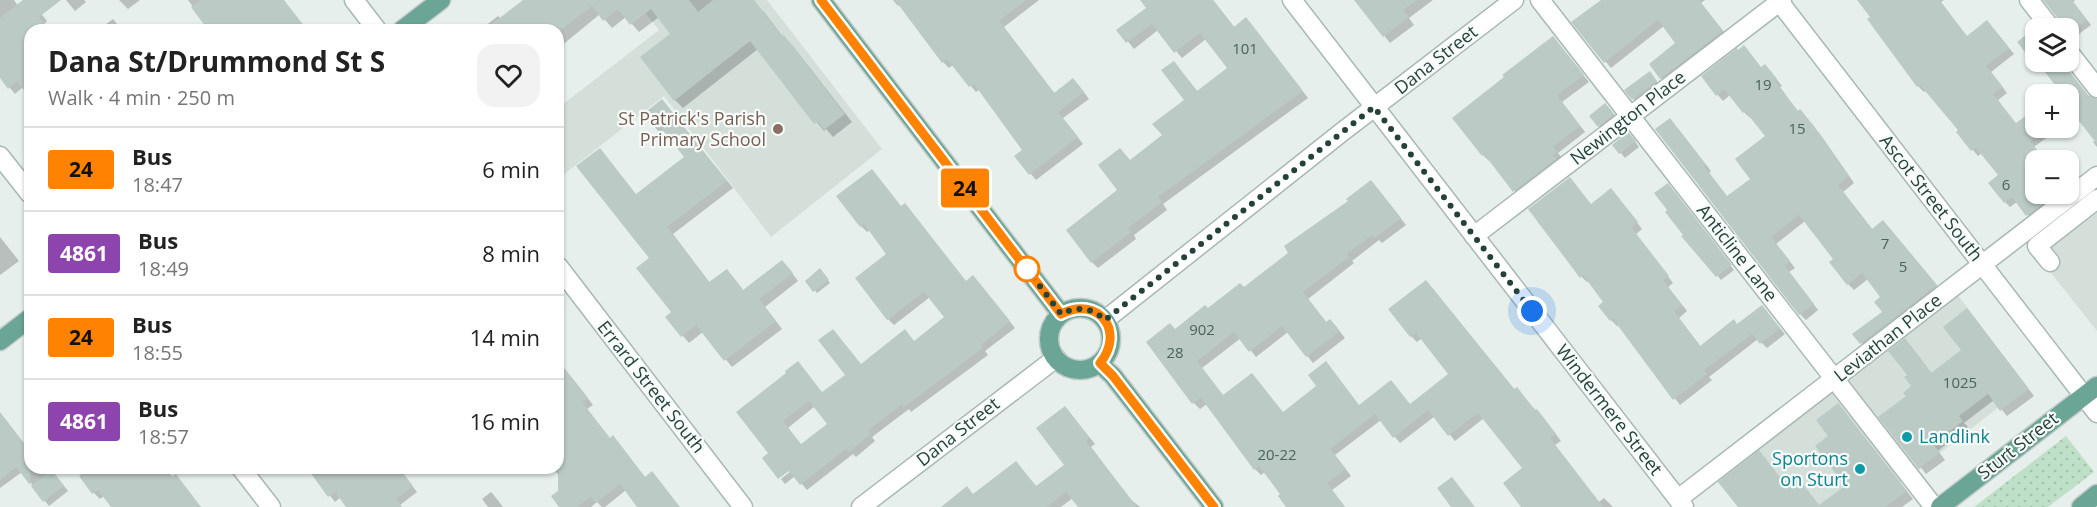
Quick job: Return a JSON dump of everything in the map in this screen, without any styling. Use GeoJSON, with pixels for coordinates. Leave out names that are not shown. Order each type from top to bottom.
{"type":"FeatureCollection","features":[{"type":"Feature","properties":{"kind":"main road"},"geometry":{"type":"LineString","coordinates":[[410,24],[441,0]]}},
{"type":"Feature","properties":{"kind":"main road"},"geometry":{"type":"LineString","coordinates":[[821,0],[1061,314]]}},
{"type":"Feature","properties":{"kind":"main road"},"geometry":{"type":"LineString","coordinates":[[1084,308],[1096,312],[1105,320],[1110,331],[1111,342],[1107,354],[1100,363],[1091,368],[1071,369],[1056,358],[1049,340],[1054,321],[1061,314],[1072,309],[1084,308]]}},
{"type":"Feature","properties":{"kind":"main road"},"geometry":{"type":"LineString","coordinates":[[0,341],[24,323]]}},
{"type":"Feature","properties":{"kind":"main road"},"geometry":{"type":"LineString","coordinates":[[1100,363],[1113,376],[1214,507]]}},
{"type":"Feature","properties":{"kind":"main road","name":"Sturt Street"},"geometry":{"type":"LineString","coordinates":[[1940,507],[2090,391]]}},
{"type":"Feature","properties":{"kind":"main road"},"geometry":{"type":"LineString","coordinates":[[2081,507],[2097,494]]}},
{"type":"Feature","properties":{"kind":"street"},"geometry":{"type":"LineString","coordinates":[[354,0],[372,24]]}},
{"type":"Feature","properties":{"kind":"street","name":"Windermere Street"},"geometry":{"type":"LineString","coordinates":[[1292,0],[1681,503]]}},
{"type":"Feature","properties":{"kind":"street","name":"Dana Street"},"geometry":{"type":"LineString","coordinates":[[1105,320],[1374,107],[1514,0]]}},
{"type":"Feature","properties":{"kind":"street","name":"Anticline Lane"},"geometry":{"type":"LineString","coordinates":[[1540,0],[1934,507]]}},
{"type":"Feature","properties":{"kind":"street","name":"Newington Place"},"geometry":{"type":"LineString","coordinates":[[1474,236],[1780,0]]}},
{"type":"Feature","properties":{"kind":"street","name":"Ascot Street South"},"geometry":{"type":"LineString","coordinates":[[1780,0],[1983,265],[2090,391],[2097,413]]}},
{"type":"Feature","properties":{"kind":"street"},"geometry":{"type":"LineString","coordinates":[[2029,0],[2043,18]]}},
{"type":"Feature","properties":{"kind":"street"},"geometry":{"type":"LineString","coordinates":[[2079,65],[2097,87]]}},
{"type":"Feature","properties":{"kind":"street"},"geometry":{"type":"LineString","coordinates":[[0,156],[24,186]]}},
{"type":"Feature","properties":{"kind":"street","name":"Leviathan Place"},"geometry":{"type":"LineString","coordinates":[[1681,503],[1835,379],[2097,176]]}},
{"type":"Feature","properties":{"kind":"street"},"geometry":{"type":"LineString","coordinates":[[2050,262],[2037,246],[2097,199]]}},
{"type":"Feature","properties":{"kind":"street","name":"Errard Street South"},"geometry":{"type":"LineString","coordinates":[[564,274],[743,507]]}},
{"type":"Feature","properties":{"kind":"street","name":"Dana Street"},"geometry":{"type":"LineString","coordinates":[[861,507],[1056,358]]}},
{"type":"Feature","properties":{"kind":"street"},"geometry":{"type":"LineString","coordinates":[[246,474],[271,507]]}},
{"type":"Feature","properties":{"kind":"shaded area","name":"St Patrick's Parish Primary School"},"geometry":{"type":"Polygon","coordinates":[[[635,0],[767,0],[882,149],[771,237],[664,96],[564,174],[564,103],[659,30],[635,0]]]}},
{"type":"Feature","properties":{"kind":"shaded area"},"geometry":{"type":"Polygon","coordinates":[[[2097,184],[2097,331],[2025,240],[2071,204],[2079,204],[2079,198],[2097,184]]]}},
{"type":"Feature","properties":{"kind":"shaded area"},"geometry":{"type":"Polygon","coordinates":[[[1957,294],[2026,386],[1913,474],[1842,381],[1957,294]]]}},
{"type":"Feature","properties":{"kind":"shaded area"},"geometry":{"type":"Polygon","coordinates":[[[1833,389],[1902,481],[1867,507],[1738,507],[1716,479],[1833,389]]]}},
{"type":"Feature","properties":{"kind":"green space"},"geometry":{"type":"Polygon","coordinates":[[[2066,436],[2094,472],[2048,507],[1974,507],[2066,436]]]}},
{"type":"Feature","properties":{"kind":"building"},"geometry":{"type":"Polygon","coordinates":[[[23,0],[61,0],[39,17],[44,24],[24,24],[24,90],[17,81],[8,89],[0,78],[0,18],[23,0]]]}},
{"type":"Feature","properties":{"kind":"building"},"geometry":{"type":"Polygon","coordinates":[[[200,0],[284,0],[302,24],[204,24],[191,7],[200,0]]]}},
{"type":"Feature","properties":{"kind":"building"},"geometry":{"type":"Polygon","coordinates":[[[523,0],[689,0],[698,12],[713,0],[754,0],[845,114],[824,130],[818,122],[814,124],[750,41],[674,101],[640,57],[670,34],[651,9],[630,25],[618,9],[603,21],[592,6],[564,28],[564,24],[492,24],[523,0]]]}},
{"type":"Feature","properties":{"kind":"building"},"geometry":{"type":"Polygon","coordinates":[[[895,0],[1026,0],[999,21],[1054,93],[1073,78],[1084,92],[1058,112],[1078,137],[1029,175],[1014,156],[1022,150],[974,84],[969,87],[947,59],[942,63],[895,0]]]}},
{"type":"Feature","properties":{"kind":"building"},"geometry":{"type":"Polygon","coordinates":[[[1140,0],[1213,0],[1234,27],[1246,17],[1303,91],[1158,197],[1162,202],[1128,228],[1131,232],[1091,263],[1066,230],[1117,190],[1098,165],[1120,148],[1130,160],[1162,135],[1152,124],[1184,100],[1161,70],[1174,61],[1197,91],[1227,68],[1200,33],[1174,53],[1152,24],[1126,43],[1116,30],[1146,8],[1140,0]]]}},
{"type":"Feature","properties":{"kind":"building"},"geometry":{"type":"Polygon","coordinates":[[[1354,0],[1417,0],[1403,10],[1409,17],[1383,37],[1354,0]]]}},
{"type":"Feature","properties":{"kind":"building"},"geometry":{"type":"Polygon","coordinates":[[[1601,0],[1699,0],[1723,31],[1660,79],[1649,64],[1675,43],[1658,20],[1604,63],[1571,22],[1601,0]]]}},
{"type":"Feature","properties":{"kind":"building"},"geometry":{"type":"Polygon","coordinates":[[[1857,0],[1939,0],[1967,36],[1987,20],[2009,48],[1986,66],[2003,87],[1993,94],[2016,123],[2025,116],[2025,138],[2034,138],[2030,141],[2037,150],[2025,150],[2025,204],[2042,204],[2026,216],[2012,197],[2004,203],[1988,183],[1998,175],[1976,148],[1971,151],[1956,132],[1958,130],[1920,85],[1917,87],[1867,19],[1870,17],[1857,0]]]}},
{"type":"Feature","properties":{"kind":"building"},"geometry":{"type":"Polygon","coordinates":[[[2043,0],[2072,0],[2087,20],[2079,26],[2079,18],[2058,18],[2043,0]]]}},
{"type":"Feature","properties":{"kind":"building"},"geometry":{"type":"Polygon","coordinates":[[[1553,36],[1584,75],[1557,95],[1580,126],[1553,147],[1557,152],[1553,155],[1556,159],[1513,192],[1452,118],[1504,77],[1502,75],[1553,36]]]}},
{"type":"Feature","properties":{"kind":"building"},"geometry":{"type":"Polygon","coordinates":[[[2025,36],[2025,52],[2017,42],[2025,36]]]}},
{"type":"Feature","properties":{"kind":"building"},"geometry":{"type":"Polygon","coordinates":[[[1744,45],[1761,67],[1765,64],[1777,79],[1775,81],[1798,111],[1800,109],[1814,126],[1849,176],[1838,185],[1872,229],[1883,220],[1937,285],[1860,344],[1852,334],[1882,312],[1874,302],[1880,297],[1862,273],[1847,285],[1829,262],[1833,259],[1799,215],[1771,237],[1790,261],[1785,266],[1814,304],[1799,315],[1655,129],[1670,118],[1727,196],[1750,179],[1735,159],[1765,136],[1724,89],[1716,96],[1701,76],[1744,45]]]}},
{"type":"Feature","properties":{"kind":"building"},"geometry":{"type":"Polygon","coordinates":[[[1650,71],[1657,81],[1632,100],[1624,90],[1650,71]]]}},
{"type":"Feature","properties":{"kind":"building"},"geometry":{"type":"Polygon","coordinates":[[[2045,72],[2070,72],[2088,95],[2097,99],[2097,144],[2079,121],[2079,84],[2054,84],[2045,72]]]}},
{"type":"Feature","properties":{"kind":"building"},"geometry":{"type":"Polygon","coordinates":[[[662,99],[727,181],[667,227],[709,282],[727,269],[743,290],[782,260],[793,273],[759,299],[776,321],[724,361],[696,325],[681,337],[665,317],[671,312],[636,268],[649,258],[576,166],[600,148],[636,194],[684,157],[657,123],[652,127],[642,115],[662,99]]]}},
{"type":"Feature","properties":{"kind":"building"},"geometry":{"type":"Polygon","coordinates":[[[1605,103],[1614,114],[1598,127],[1589,116],[1605,103]]]}},
{"type":"Feature","properties":{"kind":"building"},"geometry":{"type":"Polygon","coordinates":[[[1628,132],[1636,141],[1619,154],[1612,145],[1628,132]]]}},
{"type":"Feature","properties":{"kind":"building"},"geometry":{"type":"Polygon","coordinates":[[[872,169],[901,206],[905,203],[966,281],[973,275],[1010,321],[981,345],[983,348],[904,407],[902,404],[868,431],[871,434],[849,452],[846,449],[800,485],[789,471],[778,479],[762,458],[768,453],[736,412],[798,361],[822,392],[845,375],[818,340],[833,329],[861,364],[905,329],[914,341],[944,317],[924,292],[887,320],[855,278],[886,254],[864,224],[860,227],[836,196],[872,169]],[[809,401],[783,421],[801,444],[827,424],[809,401]]]}},
{"type":"Feature","properties":{"kind":"building"},"geometry":{"type":"Polygon","coordinates":[[[1570,177],[1591,204],[1611,188],[1638,222],[1631,227],[1669,276],[1663,280],[1682,305],[1674,311],[1700,346],[1734,319],[1737,324],[1762,305],[1780,328],[1760,344],[1752,334],[1704,370],[1707,374],[1673,400],[1613,319],[1610,321],[1598,306],[1603,302],[1583,275],[1580,278],[1528,209],[1570,177]]]}},
{"type":"Feature","properties":{"kind":"building"},"geometry":{"type":"Polygon","coordinates":[[[1371,180],[1401,218],[1375,238],[1372,235],[1347,254],[1349,257],[1303,292],[1326,322],[1330,319],[1340,331],[1306,357],[1282,326],[1249,352],[1234,332],[1197,361],[1223,395],[1252,373],[1283,412],[1316,386],[1308,375],[1326,361],[1359,405],[1391,380],[1410,404],[1448,374],[1416,333],[1410,337],[1388,309],[1426,280],[1514,389],[1517,387],[1535,410],[1537,409],[1556,434],[1550,438],[1603,507],[1521,507],[1503,483],[1522,468],[1478,413],[1448,436],[1428,410],[1393,438],[1375,414],[1330,449],[1346,469],[1327,483],[1345,507],[1286,507],[1278,496],[1280,494],[1259,466],[1254,470],[1201,398],[1192,404],[1146,342],[1170,323],[1175,329],[1205,305],[1208,308],[1240,283],[1244,287],[1288,253],[1284,246],[1348,201],[1346,199],[1371,180]]]}},
{"type":"Feature","properties":{"kind":"building"},"geometry":{"type":"Polygon","coordinates":[[[1668,183],[1732,265],[1716,277],[1681,236],[1683,235],[1654,193],[1668,183]]]}},
{"type":"Feature","properties":{"kind":"building"},"geometry":{"type":"Polygon","coordinates":[[[820,268],[829,280],[813,292],[805,281],[820,268]]]}},
{"type":"Feature","properties":{"kind":"building"},"geometry":{"type":"Polygon","coordinates":[[[1967,308],[2029,389],[2000,411],[1988,394],[1959,416],[1963,421],[1933,444],[1940,453],[1919,469],[1878,417],[1906,396],[1903,393],[1911,386],[1904,377],[1907,375],[1888,351],[1905,338],[1931,373],[1961,350],[1943,327],[1967,308]]]}},
{"type":"Feature","properties":{"kind":"building"},"geometry":{"type":"Polygon","coordinates":[[[564,368],[588,398],[582,402],[610,438],[613,435],[645,477],[652,471],[680,507],[637,507],[620,484],[596,503],[591,497],[577,507],[559,507],[551,496],[558,491],[558,474],[564,474],[564,368]]]}},
{"type":"Feature","properties":{"kind":"building"},"geometry":{"type":"Polygon","coordinates":[[[1838,403],[1907,491],[1885,507],[1738,507],[1718,482],[1759,450],[1784,482],[1795,474],[1819,505],[1845,486],[1815,446],[1828,436],[1816,420],[1838,403]]]}},
{"type":"Feature","properties":{"kind":"building"},"geometry":{"type":"Polygon","coordinates":[[[1065,406],[1090,438],[1086,441],[1137,507],[1078,507],[1066,492],[1047,507],[941,507],[967,486],[973,494],[1016,461],[1036,486],[1064,465],[1036,428],[1065,406]]]}},
{"type":"Feature","properties":{"kind":"building"},"geometry":{"type":"Polygon","coordinates":[[[0,412],[24,443],[24,474],[30,474],[30,485],[16,467],[0,480],[0,412]]]}},
{"type":"Feature","properties":{"kind":"building"},"geometry":{"type":"Polygon","coordinates":[[[47,474],[55,474],[64,486],[43,502],[31,486],[47,474]]]}},
{"type":"Feature","properties":{"kind":"building"},"geometry":{"type":"Polygon","coordinates":[[[82,474],[169,474],[171,477],[176,474],[201,507],[111,507],[98,490],[92,494],[79,476],[82,474]]]}},
{"type":"Feature","properties":{"kind":"building"},"geometry":{"type":"Polygon","coordinates":[[[311,474],[404,474],[413,486],[396,499],[402,507],[346,507],[335,492],[328,497],[311,474]]]}},
{"type":"Feature","properties":{"kind":"building"},"geometry":{"type":"Polygon","coordinates":[[[1452,477],[1475,507],[1451,507],[1437,488],[1452,477]]]}},
{"type":"Feature","properties":{"kind":"bus line","name":"24"},"geometry":{"type":"LineString","coordinates":[[821,0],[1061,314],[1072,309],[1084,308],[1096,312],[1105,320],[1110,331],[1111,342],[1107,354],[1100,363],[1113,376],[1214,507]]}},
{"type":"Feature","properties":{"kind":"place","name":"St Patrick's Parish Primary School"},"geometry":{"type":"Point","coordinates":[778,129]}},
{"type":"Feature","properties":{"kind":"place","name":"Landlink"},"geometry":{"type":"Point","coordinates":[1907,437]}},
{"type":"Feature","properties":{"kind":"place","name":"Sportons on Sturt"},"geometry":{"type":"Point","coordinates":[1860,469]}},
{"type":"Feature","properties":{"kind":"route"},"geometry":{"type":"LineString","coordinates":[[1027,269],[1061,314],[1072,309],[1084,308],[1096,312],[1105,320],[1374,107],[1532,311]]}}]}
